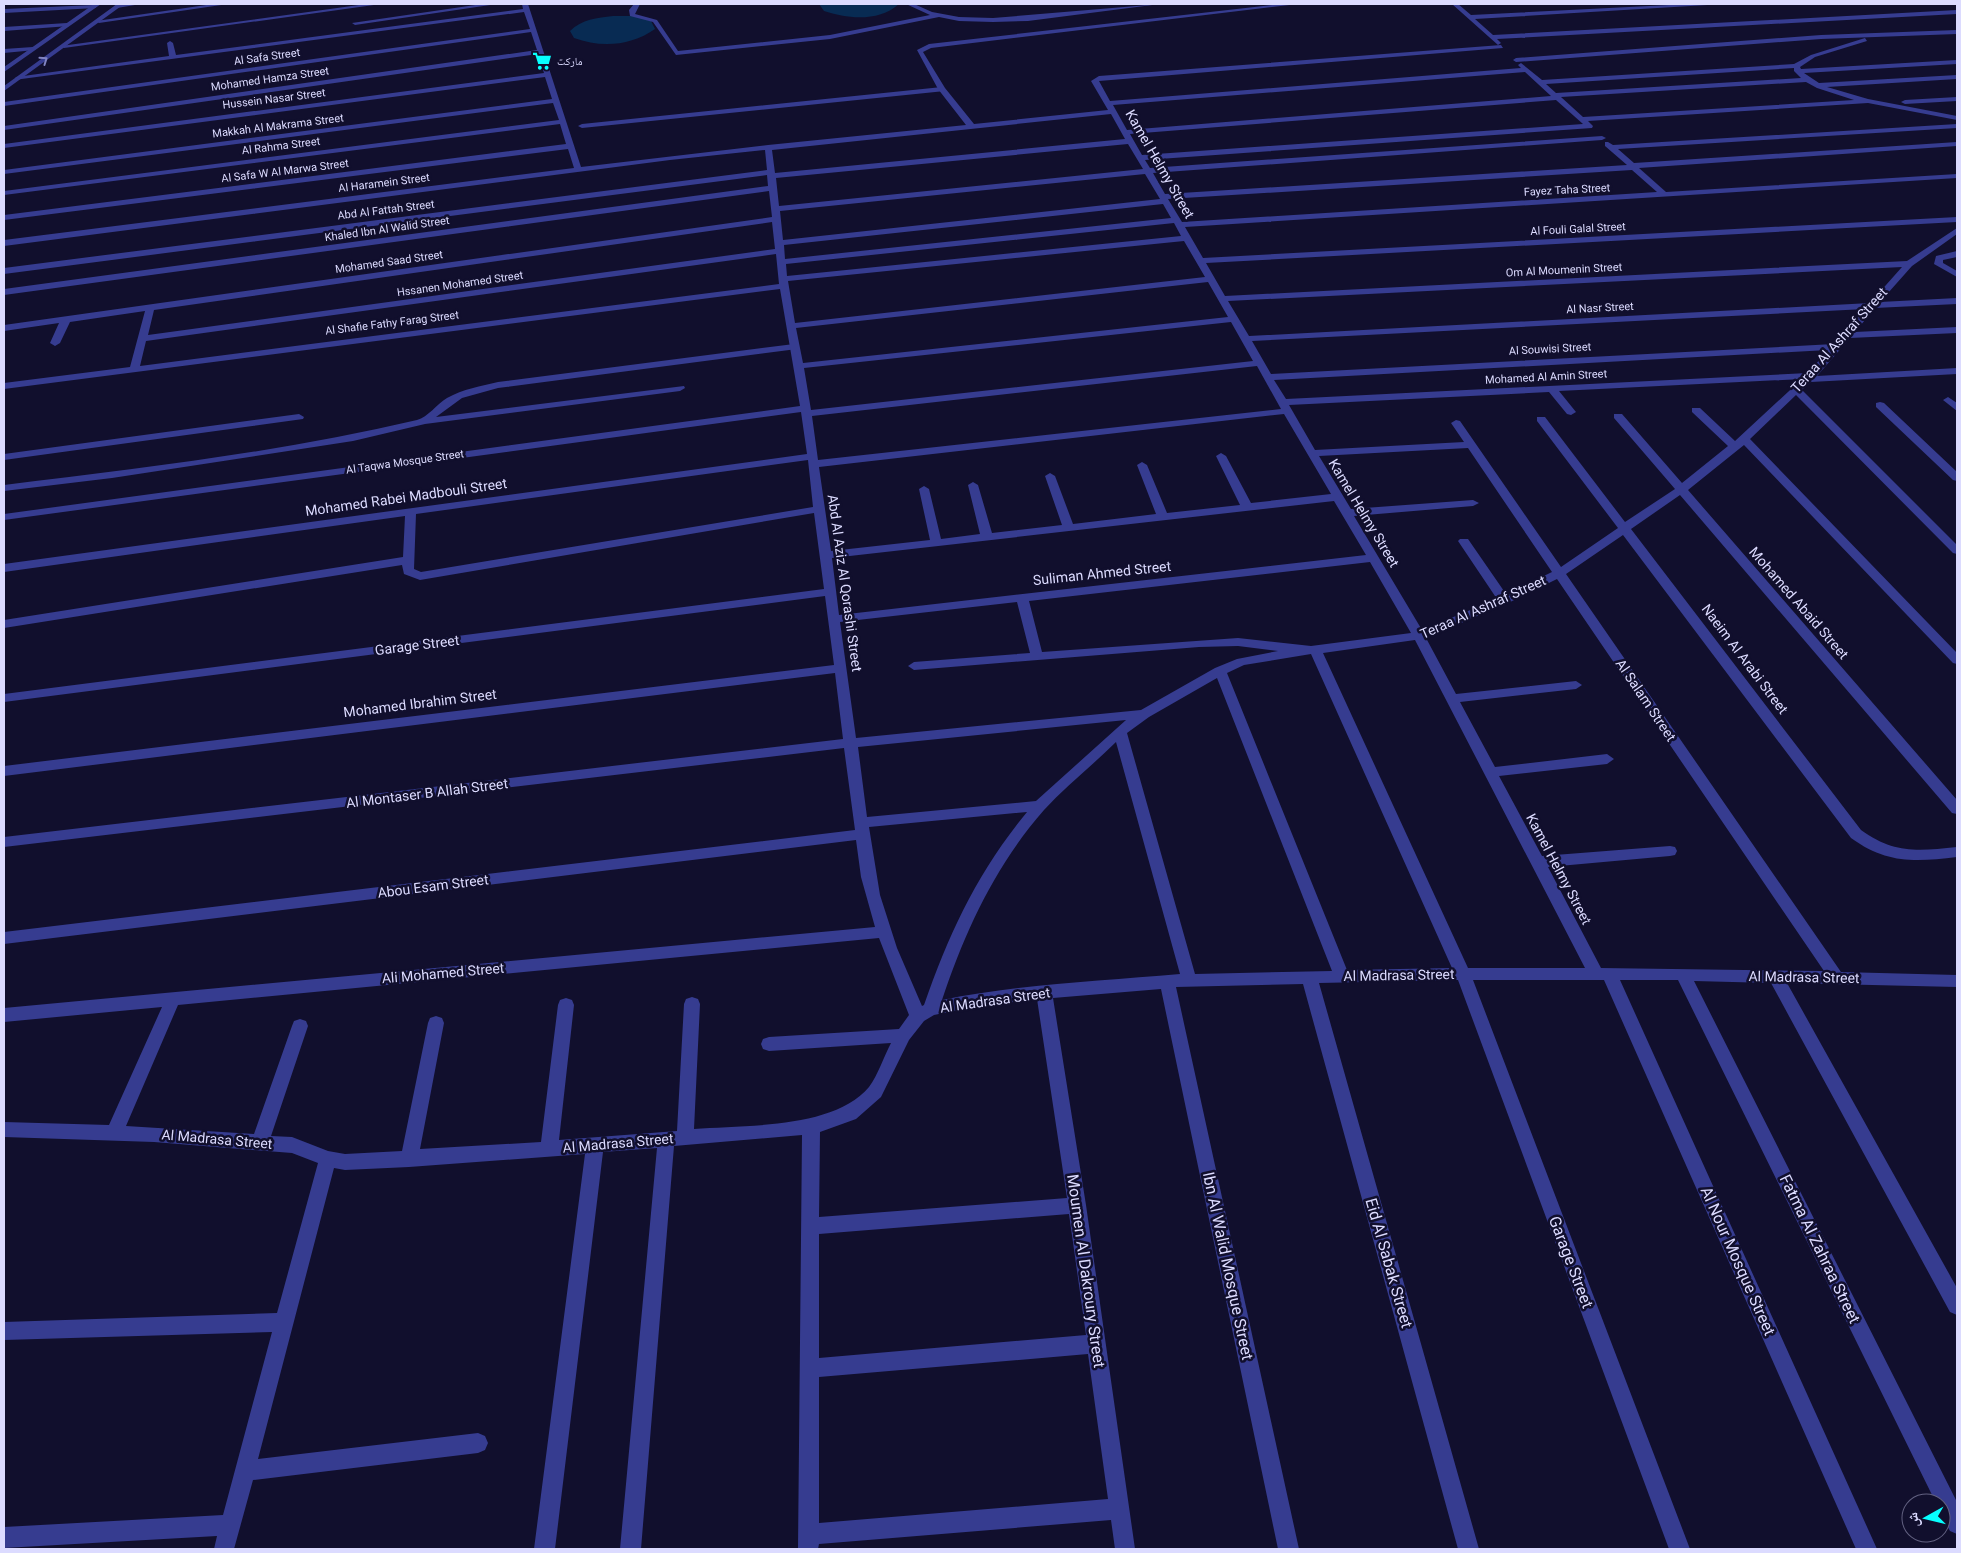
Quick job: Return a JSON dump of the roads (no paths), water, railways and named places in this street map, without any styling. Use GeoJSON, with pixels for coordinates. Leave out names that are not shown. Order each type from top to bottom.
{"type":"FeatureCollection","features":[{"type":"Feature","properties":{"kind":"street"},"geometry":{"type":"LineString","coordinates":[[5,87],[119,5],[138,4]]}},
{"type":"Feature","properties":{"kind":"street"},"geometry":{"type":"LineString","coordinates":[[99,21],[225,4]]}},
{"type":"Feature","properties":{"kind":"street"},"geometry":{"type":"LineString","coordinates":[[64,46],[378,4]]}},
{"type":"Feature","properties":{"kind":"street"},"geometry":{"type":"LineString","coordinates":[[355,23],[494,4]]}},
{"type":"Feature","properties":{"kind":"street"},"geometry":{"type":"LineString","coordinates":[[637,4],[632,10],[632,14],[655,21],[676,52],[830,37],[936,16],[1002,21],[1156,4]]}},
{"type":"Feature","properties":{"kind":"street"},"geometry":{"type":"LineString","coordinates":[[909,4],[936,16]]}},
{"type":"Feature","properties":{"kind":"street"},"geometry":{"type":"LineString","coordinates":[[971,126],[942,90],[919,51],[924,48],[1295,4]]}},
{"type":"Feature","properties":{"kind":"street"},"geometry":{"type":"LineString","coordinates":[[1456,4],[1665,195]]}},
{"type":"Feature","properties":{"kind":"street"},"geometry":{"type":"LineString","coordinates":[[1469,17],[1721,4]]}},
{"type":"Feature","properties":{"kind":"street"},"geometry":{"type":"LineString","coordinates":[[4,11],[96,6]]}},
{"type":"Feature","properties":{"kind":"street"},"geometry":{"type":"LineString","coordinates":[[4,70],[96,6]]}},
{"type":"Feature","properties":{"kind":"street"},"geometry":{"type":"LineString","coordinates":[[16,80],[330,33],[526,7],[578,170]]}},
{"type":"Feature","properties":{"kind":"street"},"geometry":{"type":"LineString","coordinates":[[1491,37],[1957,12]]}},
{"type":"Feature","properties":{"kind":"street"},"geometry":{"type":"LineString","coordinates":[[4,29],[67,26]]}},
{"type":"Feature","properties":{"kind":"street","name":"Al Safa Street"},"geometry":{"type":"LineString","coordinates":[[4,104],[533,30]]}},
{"type":"Feature","properties":{"kind":"street"},"geometry":{"type":"LineString","coordinates":[[1516,60],[1821,37],[1957,32]]}},
{"type":"Feature","properties":{"kind":"street"},"geometry":{"type":"LineString","coordinates":[[1796,69],[1813,56],[1883,35]]}},
{"type":"Feature","properties":{"kind":"street"},"geometry":{"type":"LineString","coordinates":[[170,43],[173,58]]}},
{"type":"Feature","properties":{"kind":"street"},"geometry":{"type":"LineString","coordinates":[[1099,78],[1501,47]]}},
{"type":"Feature","properties":{"kind":"street"},"geometry":{"type":"LineString","coordinates":[[4,51],[33,49]]}},
{"type":"Feature","properties":{"kind":"street","name":"Mohamed Hamza Street"},"geometry":{"type":"LineString","coordinates":[[4,128],[540,52]]}},
{"type":"Feature","properties":{"kind":"street"},"geometry":{"type":"LineString","coordinates":[[1540,82],[1957,62]]}},
{"type":"Feature","properties":{"kind":"street"},"geometry":{"type":"LineString","coordinates":[[1796,69],[1805,80],[1831,92],[1957,118]]}},
{"type":"Feature","properties":{"kind":"street","name":"Al Haramein Street"},"geometry":{"type":"LineString","coordinates":[[4,243],[578,170],[768,147],[971,126],[1111,107],[1526,70]]}},
{"type":"Feature","properties":{"kind":"street","name":"Hussein Nasar Street"},"geometry":{"type":"LineString","coordinates":[[4,146],[547,75]]}},
{"type":"Feature","properties":{"kind":"street"},"geometry":{"type":"LineString","coordinates":[[1815,85],[1957,77]]}},
{"type":"Feature","properties":{"kind":"street","name":"Kamel Helmy Street"},"geometry":{"type":"LineString","coordinates":[[1099,78],[1095,82],[1419,636],[1538,862],[1603,973]]}},
{"type":"Feature","properties":{"kind":"street"},"geometry":{"type":"LineString","coordinates":[[772,179],[1128,136],[1556,96],[1805,80]]}},
{"type":"Feature","properties":{"kind":"street"},"geometry":{"type":"LineString","coordinates":[[582,126],[942,90]]}},
{"type":"Feature","properties":{"kind":"street"},"geometry":{"type":"LineString","coordinates":[[1882,103],[1957,99]]}},
{"type":"Feature","properties":{"kind":"street"},"geometry":{"type":"LineString","coordinates":[[1581,119],[1868,101]]}},
{"type":"Feature","properties":{"kind":"street","name":"Makkah Al Makrama Street"},"geometry":{"type":"LineString","coordinates":[[4,172],[555,102]]}},
{"type":"Feature","properties":{"kind":"street","name":"Al Rahma Street"},"geometry":{"type":"LineString","coordinates":[[4,193],[562,122]]}},
{"type":"Feature","properties":{"kind":"street"},"geometry":{"type":"LineString","coordinates":[[1140,158],[1589,126]]}},
{"type":"Feature","properties":{"kind":"street"},"geometry":{"type":"LineString","coordinates":[[1611,147],[1957,126]]}},
{"type":"Feature","properties":{"kind":"street","name":"Mohamed Saad Street"},"geometry":{"type":"LineString","coordinates":[[4,328],[150,308],[776,214],[1148,171],[1602,138]]}},
{"type":"Feature","properties":{"kind":"street"},"geometry":{"type":"LineString","coordinates":[[780,252],[1164,199],[1957,144]]}},
{"type":"Feature","properties":{"kind":"street","name":"Al Safa W Al Marwa Street"},"geometry":{"type":"LineString","coordinates":[[4,218],[570,146]]}},
{"type":"Feature","properties":{"kind":"street","name":"Abd Al Aziz Al Qorashi Street"},"geometry":{"type":"LineString","coordinates":[[768,147],[784,282],[813,460],[868,877],[883,932],[896,968],[925,1012]]}},
{"type":"Feature","properties":{"kind":"street","name":"Fayez Taha Street"},"geometry":{"type":"LineString","coordinates":[[780,252],[1177,222],[1665,195],[1957,176]]}},
{"type":"Feature","properties":{"kind":"street","name":"Abd Al Fattah Street"},"geometry":{"type":"LineString","coordinates":[[4,271],[772,179]]}},
{"type":"Feature","properties":{"kind":"street","name":"Khaled Ibn Al Walid Street"},"geometry":{"type":"LineString","coordinates":[[4,292],[772,179]]}},
{"type":"Feature","properties":{"kind":"street","name":"Al Fouli Galal Street"},"geometry":{"type":"LineString","coordinates":[[1199,261],[1957,218]]}},
{"type":"Feature","properties":{"kind":"street","name":"Teraa Al Ashraf Street"},"geometry":{"type":"LineString","coordinates":[[925,1012],[976,897],[1004,849],[1040,806],[1120,731],[1144,714],[1220,670],[1241,662],[1269,656],[1419,636],[1504,600],[1559,573],[1682,489],[1744,438],[1809,377],[1908,264],[1957,230]]}},
{"type":"Feature","properties":{"kind":"street","name":"Al Shafie Fathy Farag Street"},"geometry":{"type":"LineString","coordinates":[[4,386],[784,282],[1186,238]]}},
{"type":"Feature","properties":{"kind":"street","name":"Hssanen Mohamed Street"},"geometry":{"type":"LineString","coordinates":[[142,339],[780,252]]}},
{"type":"Feature","properties":{"kind":"street"},"geometry":{"type":"LineString","coordinates":[[1957,254],[1939,258],[1938,264],[1946,270],[1957,274]]}},
{"type":"Feature","properties":{"kind":"street","name":"Om Al Moumenin Street"},"geometry":{"type":"LineString","coordinates":[[1221,299],[1908,264]]}},
{"type":"Feature","properties":{"kind":"street"},"geometry":{"type":"LineString","coordinates":[[792,326],[1210,280]]}},
{"type":"Feature","properties":{"kind":"street","name":"Al Nasr Street"},"geometry":{"type":"LineString","coordinates":[[1244,339],[1957,301]]}},
{"type":"Feature","properties":{"kind":"street"},"geometry":{"type":"LineString","coordinates":[[134,369],[150,308]]}},
{"type":"Feature","properties":{"kind":"street"},"geometry":{"type":"LineString","coordinates":[[55,343],[66,319]]}},
{"type":"Feature","properties":{"kind":"street"},"geometry":{"type":"LineString","coordinates":[[798,366],[1232,319]]}},
{"type":"Feature","properties":{"kind":"street"},"geometry":{"type":"LineString","coordinates":[[1846,335],[1957,330]]}},
{"type":"Feature","properties":{"kind":"street"},"geometry":{"type":"LineString","coordinates":[[425,421],[443,402],[498,385],[794,347]]}},
{"type":"Feature","properties":{"kind":"street","name":"Al Souwisi Street"},"geometry":{"type":"LineString","coordinates":[[1266,377],[1836,347]]}},
{"type":"Feature","properties":{"kind":"street","name":"Al Taqwa Mosque Street"},"geometry":{"type":"LineString","coordinates":[[4,517],[806,411],[1258,363]]}},
{"type":"Feature","properties":{"kind":"street"},"geometry":{"type":"LineString","coordinates":[[1809,377],[1957,371]]}},
{"type":"Feature","properties":{"kind":"street","name":"Mohamed Al Amin Street"},"geometry":{"type":"LineString","coordinates":[[1284,407],[1553,390],[1809,377]]}},
{"type":"Feature","properties":{"kind":"street"},"geometry":{"type":"LineString","coordinates":[[4,488],[112,475],[352,438],[425,421],[680,388]]}},
{"type":"Feature","properties":{"kind":"street"},"geometry":{"type":"LineString","coordinates":[[1796,389],[1957,551]]}},
{"type":"Feature","properties":{"kind":"street"},"geometry":{"type":"LineString","coordinates":[[1553,390],[1571,412]]}},
{"type":"Feature","properties":{"kind":"street"},"geometry":{"type":"LineString","coordinates":[[1948,400],[1957,408]]}},
{"type":"Feature","properties":{"kind":"street"},"geometry":{"type":"LineString","coordinates":[[1880,405],[1957,478]]}},
{"type":"Feature","properties":{"kind":"street","name":"Mohamed Rabei Madbouli Street"},"geometry":{"type":"LineString","coordinates":[[4,568],[410,511],[813,460],[1284,407]]}},
{"type":"Feature","properties":{"kind":"street"},"geometry":{"type":"LineString","coordinates":[[1696,410],[1734,446]]}},
{"type":"Feature","properties":{"kind":"street","name":"Mohamed Abaid Street"},"geometry":{"type":"LineString","coordinates":[[1618,416],[1957,809]]}},
{"type":"Feature","properties":{"kind":"street"},"geometry":{"type":"LineString","coordinates":[[4,457],[298,417]]}},
{"type":"Feature","properties":{"kind":"street","name":"Naeim Al Arabi Street"},"geometry":{"type":"LineString","coordinates":[[1541,419],[1626,527],[1856,834],[1869,844],[1888,853],[1909,857],[1957,852]]}},
{"type":"Feature","properties":{"kind":"street","name":"Al Salam Street"},"geometry":{"type":"LineString","coordinates":[[1456,423],[1836,978]]}},
{"type":"Feature","properties":{"kind":"street"},"geometry":{"type":"LineString","coordinates":[[1744,438],[1957,660]]}},
{"type":"Feature","properties":{"kind":"street"},"geometry":{"type":"LineString","coordinates":[[1311,453],[1471,445]]}},
{"type":"Feature","properties":{"kind":"street"},"geometry":{"type":"LineString","coordinates":[[1221,456],[1247,507]]}},
{"type":"Feature","properties":{"kind":"street"},"geometry":{"type":"LineString","coordinates":[[1142,465],[1163,517]]}},
{"type":"Feature","properties":{"kind":"street"},"geometry":{"type":"LineString","coordinates":[[1050,476],[1069,528]]}},
{"type":"Feature","properties":{"kind":"street"},"geometry":{"type":"LineString","coordinates":[[973,485],[987,537]]}},
{"type":"Feature","properties":{"kind":"street"},"geometry":{"type":"LineString","coordinates":[[924,489],[936,543]]}},
{"type":"Feature","properties":{"kind":"street"},"geometry":{"type":"LineString","coordinates":[[826,556],[1337,497]]}},
{"type":"Feature","properties":{"kind":"street"},"geometry":{"type":"LineString","coordinates":[[1347,513],[1473,503]]}},
{"type":"Feature","properties":{"kind":"street"},"geometry":{"type":"LineString","coordinates":[[410,511],[408,571],[414,575],[428,575],[820,510]]}},
{"type":"Feature","properties":{"kind":"street"},"geometry":{"type":"LineString","coordinates":[[1464,541],[1504,600]]}},
{"type":"Feature","properties":{"kind":"street","name":"Suliman Ahmed Street"},"geometry":{"type":"LineString","coordinates":[[834,619],[1373,558]]}},
{"type":"Feature","properties":{"kind":"street"},"geometry":{"type":"LineString","coordinates":[[4,624],[409,560]]}},
{"type":"Feature","properties":{"kind":"street","name":"Garage Street"},"geometry":{"type":"LineString","coordinates":[[4,698],[831,592]]}},
{"type":"Feature","properties":{"kind":"street"},"geometry":{"type":"LineString","coordinates":[[1022,598],[1037,657]]}},
{"type":"Feature","properties":{"kind":"street"},"geometry":{"type":"LineString","coordinates":[[914,666],[1199,643],[1238,642],[1316,651]]}},
{"type":"Feature","properties":{"kind":"street","name":"Garage Street"},"geometry":{"type":"LineString","coordinates":[[1316,651],[1462,974],[1680,1549]]}},
{"type":"Feature","properties":{"kind":"street","name":"Mohamed Ibrahim Street"},"geometry":{"type":"LineString","coordinates":[[4,771],[841,668]]}},
{"type":"Feature","properties":{"kind":"street"},"geometry":{"type":"LineString","coordinates":[[1220,670],[1342,976]]}},
{"type":"Feature","properties":{"kind":"street"},"geometry":{"type":"LineString","coordinates":[[1453,699],[1576,685]]}},
{"type":"Feature","properties":{"kind":"street","name":"Al Montaser B Allah Street"},"geometry":{"type":"LineString","coordinates":[[4,842],[851,743],[1144,714]]}},
{"type":"Feature","properties":{"kind":"street"},"geometry":{"type":"LineString","coordinates":[[1120,731],[1189,980]]}},
{"type":"Feature","properties":{"kind":"street"},"geometry":{"type":"LineString","coordinates":[[1490,772],[1607,759]]}},
{"type":"Feature","properties":{"kind":"street","name":"Abou Esam Street"},"geometry":{"type":"LineString","coordinates":[[4,938],[1040,806]]}},
{"type":"Feature","properties":{"kind":"street"},"geometry":{"type":"LineString","coordinates":[[1538,862],[1670,851]]}},
{"type":"Feature","properties":{"kind":"street","name":"Ali Mohamed Street"},"geometry":{"type":"LineString","coordinates":[[4,1015],[883,932]]}},
{"type":"Feature","properties":{"kind":"street","name":"Al Madrasa Street"},"geometry":{"type":"LineString","coordinates":[[4,1130],[114,1133],[292,1145],[328,1159],[345,1162],[595,1146],[811,1127],[850,1114],[875,1092],[904,1034],[925,1012],[973,1000],[1189,980],[1342,976],[1603,973],[1957,981]]}},
{"type":"Feature","properties":{"kind":"street","name":"Al Nour Mosque Street"},"geometry":{"type":"LineString","coordinates":[[1603,973],[1867,1549]]}},
{"type":"Feature","properties":{"kind":"street","name":"Fatma Al Zahraa Street"},"geometry":{"type":"LineString","coordinates":[[1683,974],[1957,1524]]}},
{"type":"Feature","properties":{"kind":"street"},"geometry":{"type":"LineString","coordinates":[[1775,976],[1957,1306]]}},
{"type":"Feature","properties":{"kind":"street","name":"Eid Al Sabak Street"},"geometry":{"type":"LineString","coordinates":[[1309,977],[1469,1549]]}},
{"type":"Feature","properties":{"kind":"street","name":"Ibn Al Walid Mosque Street"},"geometry":{"type":"LineString","coordinates":[[1167,982],[1289,1549]]}},
{"type":"Feature","properties":{"kind":"street","name":"Moumen Al Dakroury Street"},"geometry":{"type":"LineString","coordinates":[[1044,992],[1077,1205],[1125,1549]]}},
{"type":"Feature","properties":{"kind":"street"},"geometry":{"type":"LineString","coordinates":[[114,1133],[173,999]]}},
{"type":"Feature","properties":{"kind":"street"},"geometry":{"type":"LineString","coordinates":[[685,1138],[692,1004]]}},
{"type":"Feature","properties":{"kind":"street"},"geometry":{"type":"LineString","coordinates":[[549,1149],[566,1006]]}},
{"type":"Feature","properties":{"kind":"street"},"geometry":{"type":"LineString","coordinates":[[409,1159],[436,1023]]}},
{"type":"Feature","properties":{"kind":"street"},"geometry":{"type":"LineString","coordinates":[[260,1143],[300,1026]]}},
{"type":"Feature","properties":{"kind":"street"},"geometry":{"type":"LineString","coordinates":[[769,1044],[904,1034]]}},
{"type":"Feature","properties":{"kind":"street"},"geometry":{"type":"LineString","coordinates":[[811,1127],[808,1542],[1119,1509]]}},
{"type":"Feature","properties":{"kind":"street"},"geometry":{"type":"LineString","coordinates":[[631,1549],[666,1140]]}},
{"type":"Feature","properties":{"kind":"street"},"geometry":{"type":"LineString","coordinates":[[545,1549],[595,1146]]}},
{"type":"Feature","properties":{"kind":"street"},"geometry":{"type":"LineString","coordinates":[[224,1549],[328,1159]]}},
{"type":"Feature","properties":{"kind":"street"},"geometry":{"type":"LineString","coordinates":[[810,1226],[1077,1205]]}},
{"type":"Feature","properties":{"kind":"street"},"geometry":{"type":"LineString","coordinates":[[4,1331],[285,1322]]}},
{"type":"Feature","properties":{"kind":"street"},"geometry":{"type":"LineString","coordinates":[[810,1368],[1096,1344]]}},
{"type":"Feature","properties":{"kind":"street"},"geometry":{"type":"LineString","coordinates":[[245,1471],[478,1443]]}},
{"type":"Feature","properties":{"kind":"street"},"geometry":{"type":"LineString","coordinates":[[4,1538],[231,1525]]}},
{"type":"Feature","properties":{"kind":"water"},"geometry":{"type":"Polygon","coordinates":[[[819,4],[899,4],[882,14],[853,17],[824,11],[819,4]]]}},
{"type":"Feature","properties":{"kind":"water"},"geometry":{"type":"Polygon","coordinates":[[[635,16],[651,21],[655,29],[636,39],[616,44],[584,41],[574,38],[570,31],[580,24],[596,18],[635,16]]]}},
{"type":"Feature","properties":{"kind":"place","name":"ماركت"},"geometry":{"type":"Point","coordinates":[542,61]}}]}
